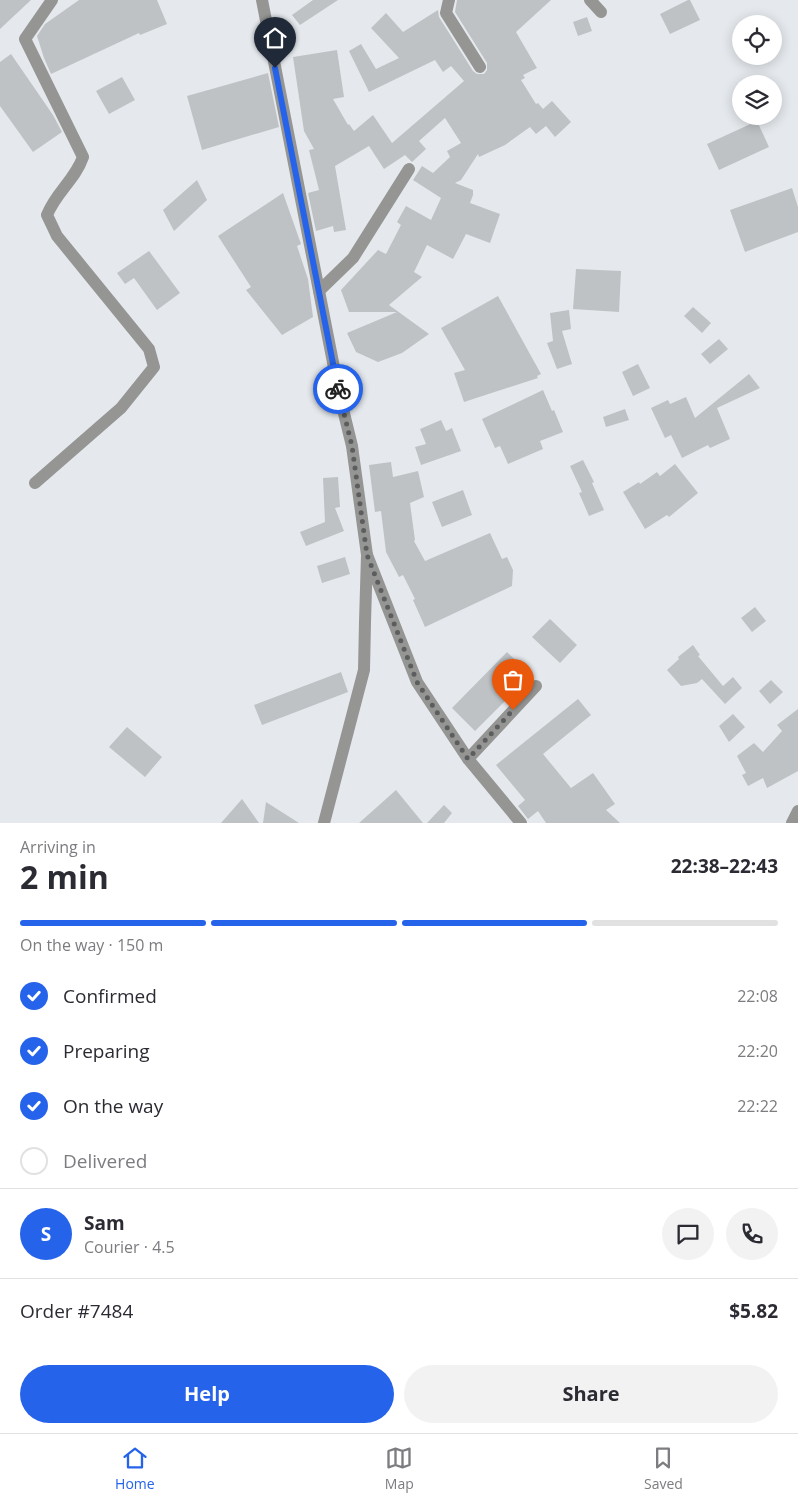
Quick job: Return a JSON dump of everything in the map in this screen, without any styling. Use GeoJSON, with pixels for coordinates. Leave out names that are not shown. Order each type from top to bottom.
{"type":"FeatureCollection","features":[{"type":"Feature","properties":{"kind":"street"},"geometry":{"type":"LineString","coordinates":[[34,483],[121,408],[154,368],[149,349],[57,236],[47,215],[52,202],[79,170],[83,157],[24,39],[52,0]]}},
{"type":"Feature","properties":{"kind":"street"},"geometry":{"type":"LineString","coordinates":[[262,0],[338,393],[352,446],[367,555],[364,670],[324,823]]}},
{"type":"Feature","properties":{"kind":"street"},"geometry":{"type":"LineString","coordinates":[[449,0],[446,13],[480,67]]}},
{"type":"Feature","properties":{"kind":"street"},"geometry":{"type":"LineString","coordinates":[[590,0],[601,12]]}},
{"type":"Feature","properties":{"kind":"street"},"geometry":{"type":"LineString","coordinates":[[319,291],[353,258],[409,169]]}},
{"type":"Feature","properties":{"kind":"street"},"geometry":{"type":"LineString","coordinates":[[367,555],[417,682],[468,759],[521,823]]}},
{"type":"Feature","properties":{"kind":"street"},"geometry":{"type":"LineString","coordinates":[[468,759],[536,686]]}},
{"type":"Feature","properties":{"kind":"street"},"geometry":{"type":"LineString","coordinates":[[792,823],[798,811]]}},
{"type":"Feature","properties":{"kind":"building"},"geometry":{"type":"Polygon","coordinates":[[[0,0],[31,0],[0,29],[0,0]]]}},
{"type":"Feature","properties":{"kind":"building"},"geometry":{"type":"Polygon","coordinates":[[[79,0],[157,0],[167,24],[140,35],[139,33],[51,74],[37,36],[45,24],[79,0]]]}},
{"type":"Feature","properties":{"kind":"building"},"geometry":{"type":"Polygon","coordinates":[[[313,0],[338,0],[300,25],[292,15],[313,0]]]}},
{"type":"Feature","properties":{"kind":"building"},"geometry":{"type":"Polygon","coordinates":[[[457,0],[551,0],[516,32],[537,68],[523,75],[525,78],[521,80],[536,104],[538,103],[543,109],[552,101],[571,122],[555,137],[546,126],[536,134],[530,127],[505,145],[479,157],[478,154],[461,180],[455,183],[473,190],[470,203],[500,214],[490,243],[466,234],[453,259],[427,245],[414,272],[422,277],[389,305],[429,334],[402,353],[378,362],[356,352],[347,333],[397,312],[349,312],[341,290],[378,250],[386,254],[401,225],[397,222],[406,206],[431,220],[441,198],[413,180],[422,166],[433,173],[450,157],[447,151],[461,143],[445,118],[419,141],[426,149],[412,162],[405,155],[384,169],[369,146],[335,166],[346,230],[334,232],[333,226],[316,231],[308,193],[319,190],[309,150],[314,149],[304,131],[293,57],[337,50],[344,97],[333,99],[348,125],[354,131],[373,115],[392,143],[464,81],[451,66],[443,72],[435,60],[369,92],[349,51],[361,44],[376,69],[399,58],[371,28],[386,13],[403,32],[438,10],[439,17],[473,71],[477,74],[484,74],[487,70],[487,63],[455,12],[457,0]]]}},
{"type":"Feature","properties":{"kind":"building"},"geometry":{"type":"Polygon","coordinates":[[[690,0],[700,20],[670,34],[660,14],[690,0]]]}},
{"type":"Feature","properties":{"kind":"building"},"geometry":{"type":"Polygon","coordinates":[[[587,17],[592,31],[578,36],[573,22],[587,17]]]}},
{"type":"Feature","properties":{"kind":"building"},"geometry":{"type":"Polygon","coordinates":[[[11,54],[53,115],[62,132],[33,152],[0,106],[0,62],[11,54]]]}},
{"type":"Feature","properties":{"kind":"building"},"geometry":{"type":"Polygon","coordinates":[[[268,73],[279,127],[202,150],[187,96],[268,73]]]}},
{"type":"Feature","properties":{"kind":"building"},"geometry":{"type":"Polygon","coordinates":[[[122,77],[135,100],[109,114],[96,91],[122,77]]]}},
{"type":"Feature","properties":{"kind":"building"},"geometry":{"type":"Polygon","coordinates":[[[748,125],[759,125],[769,147],[719,170],[707,144],[748,125]]]}},
{"type":"Feature","properties":{"kind":"building"},"geometry":{"type":"Polygon","coordinates":[[[197,180],[207,200],[174,231],[163,210],[197,180]]]}},
{"type":"Feature","properties":{"kind":"building"},"geometry":{"type":"Polygon","coordinates":[[[792,188],[798,207],[798,232],[745,252],[730,210],[792,188]]]}},
{"type":"Feature","properties":{"kind":"building"},"geometry":{"type":"Polygon","coordinates":[[[283,193],[301,244],[297,246],[308,279],[313,317],[282,335],[246,290],[251,287],[218,236],[283,193]]]}},
{"type":"Feature","properties":{"kind":"building"},"geometry":{"type":"Polygon","coordinates":[[[149,251],[180,293],[157,310],[134,278],[125,284],[117,273],[149,251]]]}},
{"type":"Feature","properties":{"kind":"building"},"geometry":{"type":"Polygon","coordinates":[[[576,269],[621,271],[619,312],[573,309],[576,269]]]}},
{"type":"Feature","properties":{"kind":"building"},"geometry":{"type":"Polygon","coordinates":[[[498,296],[541,374],[537,376],[538,378],[464,402],[454,373],[465,370],[441,328],[498,296]]]}},
{"type":"Feature","properties":{"kind":"building"},"geometry":{"type":"Polygon","coordinates":[[[693,307],[711,323],[702,333],[684,316],[693,307]]]}},
{"type":"Feature","properties":{"kind":"building"},"geometry":{"type":"Polygon","coordinates":[[[569,310],[571,329],[562,331],[572,364],[557,369],[547,343],[553,341],[550,313],[569,310]]]}},
{"type":"Feature","properties":{"kind":"building"},"geometry":{"type":"Polygon","coordinates":[[[719,339],[728,349],[710,364],[701,354],[719,339]]]}},
{"type":"Feature","properties":{"kind":"building"},"geometry":{"type":"Polygon","coordinates":[[[638,364],[650,388],[633,396],[622,372],[638,364]]]}},
{"type":"Feature","properties":{"kind":"building"},"geometry":{"type":"Polygon","coordinates":[[[749,374],[760,388],[717,408],[730,439],[710,448],[708,445],[682,458],[671,435],[665,438],[651,408],[668,400],[670,404],[686,397],[695,418],[749,374]]]}},
{"type":"Feature","properties":{"kind":"building"},"geometry":{"type":"Polygon","coordinates":[[[543,390],[563,432],[540,441],[543,449],[508,464],[500,446],[495,448],[482,419],[543,390]]]}},
{"type":"Feature","properties":{"kind":"building"},"geometry":{"type":"Polygon","coordinates":[[[625,409],[629,420],[606,427],[603,417],[625,409]]]}},
{"type":"Feature","properties":{"kind":"building"},"geometry":{"type":"Polygon","coordinates":[[[441,420],[446,431],[452,428],[461,451],[421,465],[415,447],[426,444],[420,429],[441,420]]]}},
{"type":"Feature","properties":{"kind":"building"},"geometry":{"type":"Polygon","coordinates":[[[583,460],[594,482],[592,483],[604,510],[589,516],[579,493],[582,492],[570,466],[583,460]]]}},
{"type":"Feature","properties":{"kind":"building"},"geometry":{"type":"Polygon","coordinates":[[[391,462],[393,477],[418,471],[424,497],[410,503],[414,541],[425,561],[490,533],[502,559],[507,557],[513,570],[512,586],[425,627],[413,600],[415,599],[403,575],[399,577],[386,552],[381,511],[375,512],[369,465],[391,462]]]}},
{"type":"Feature","properties":{"kind":"building"},"geometry":{"type":"Polygon","coordinates":[[[675,464],[698,493],[669,517],[667,515],[645,529],[623,492],[639,482],[640,484],[657,472],[660,476],[675,464]]]}},
{"type":"Feature","properties":{"kind":"building"},"geometry":{"type":"Polygon","coordinates":[[[338,477],[340,507],[335,508],[344,531],[306,546],[300,532],[325,522],[323,478],[338,477]]]}},
{"type":"Feature","properties":{"kind":"building"},"geometry":{"type":"Polygon","coordinates":[[[463,490],[472,515],[442,527],[432,502],[463,490]]]}},
{"type":"Feature","properties":{"kind":"building"},"geometry":{"type":"Polygon","coordinates":[[[345,557],[350,574],[322,583],[317,566],[345,557]]]}},
{"type":"Feature","properties":{"kind":"building"},"geometry":{"type":"Polygon","coordinates":[[[755,607],[766,621],[752,632],[741,618],[755,607]]]}},
{"type":"Feature","properties":{"kind":"building"},"geometry":{"type":"Polygon","coordinates":[[[550,619],[577,645],[560,663],[532,637],[550,619]]]}},
{"type":"Feature","properties":{"kind":"building"},"geometry":{"type":"Polygon","coordinates":[[[693,645],[700,655],[698,656],[723,686],[733,677],[742,688],[725,704],[702,679],[697,683],[681,686],[667,670],[679,659],[678,657],[693,645]]]}},
{"type":"Feature","properties":{"kind":"building"},"geometry":{"type":"Polygon","coordinates":[[[507,652],[531,675],[475,731],[452,708],[507,652]]]}},
{"type":"Feature","properties":{"kind":"building"},"geometry":{"type":"Polygon","coordinates":[[[341,672],[348,692],[262,725],[254,705],[341,672]]]}},
{"type":"Feature","properties":{"kind":"building"},"geometry":{"type":"Polygon","coordinates":[[[771,680],[783,692],[770,704],[759,691],[771,680]]]}},
{"type":"Feature","properties":{"kind":"building"},"geometry":{"type":"Polygon","coordinates":[[[578,699],[591,715],[543,754],[571,788],[593,773],[615,804],[606,810],[620,823],[546,823],[538,811],[528,819],[518,806],[525,800],[496,765],[578,699]]]}},
{"type":"Feature","properties":{"kind":"building"},"geometry":{"type":"Polygon","coordinates":[[[798,709],[798,771],[767,788],[763,778],[748,786],[742,775],[746,773],[737,756],[754,743],[763,752],[782,731],[777,725],[798,709]]]}},
{"type":"Feature","properties":{"kind":"building"},"geometry":{"type":"Polygon","coordinates":[[[733,714],[745,727],[729,742],[719,726],[733,714]]]}},
{"type":"Feature","properties":{"kind":"building"},"geometry":{"type":"Polygon","coordinates":[[[127,727],[162,757],[145,777],[109,747],[127,727]]]}},
{"type":"Feature","properties":{"kind":"building"},"geometry":{"type":"Polygon","coordinates":[[[396,790],[423,823],[359,823],[396,790]]]}},
{"type":"Feature","properties":{"kind":"building"},"geometry":{"type":"Polygon","coordinates":[[[242,799],[259,823],[221,823],[242,799]]]}},
{"type":"Feature","properties":{"kind":"building"},"geometry":{"type":"Polygon","coordinates":[[[266,802],[299,823],[263,823],[266,802]]]}},
{"type":"Feature","properties":{"kind":"building"},"geometry":{"type":"Polygon","coordinates":[[[444,805],[452,813],[444,823],[427,823],[444,805]]]}},
{"type":"Feature","properties":{"kind":"way so far"},"geometry":{"type":"LineString","coordinates":[[338,389],[352,446],[367,555],[417,682],[468,759],[513,710]]}},
{"type":"Feature","properties":{"kind":"route"},"geometry":{"type":"LineString","coordinates":[[275,68],[338,389]]}}]}
